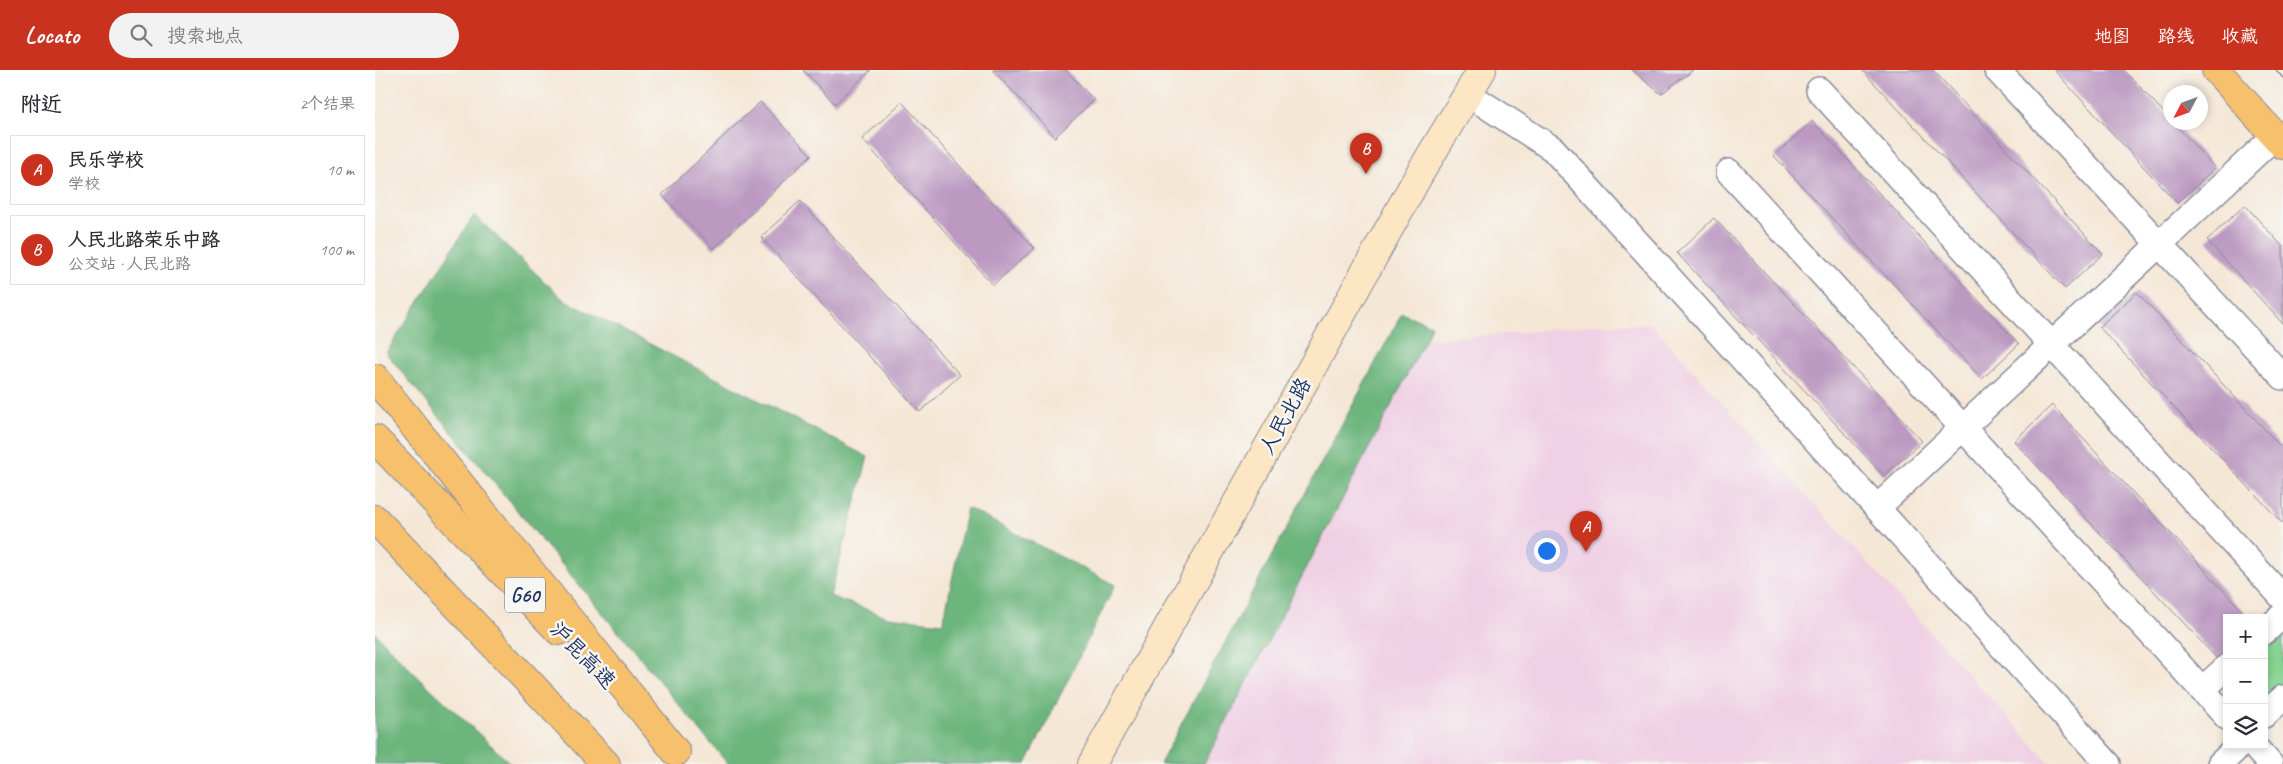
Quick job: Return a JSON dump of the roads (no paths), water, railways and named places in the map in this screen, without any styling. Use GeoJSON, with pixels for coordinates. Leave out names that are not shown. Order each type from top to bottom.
{"type":"FeatureCollection","features":[{"type":"Feature","properties":{"kind":"main road","name":"人民北路"},"geometry":{"type":"LineString","coordinates":[[1092,764],[1420,173],[1482,70]]}},
{"type":"Feature","properties":{"kind":"main road"},"geometry":{"type":"LineString","coordinates":[[2216,70],[2279,140]]}},
{"type":"Feature","properties":{"kind":"main road"},"geometry":{"type":"LineString","coordinates":[[375,378],[681,758]]}},
{"type":"Feature","properties":{"kind":"main road","name":"沪昆高速"},"geometry":{"type":"LineString","coordinates":[[375,439],[681,758]]}},
{"type":"Feature","properties":{"kind":"main road","name":"G60"},"geometry":{"type":"LineString","coordinates":[[375,519],[605,764]]}},
{"type":"Feature","properties":{"kind":"main road"},"geometry":{"type":"LineString","coordinates":[[375,539],[605,764]]}},
{"type":"Feature","properties":{"kind":"street"},"geometry":{"type":"LineString","coordinates":[[1997,70],[2283,377]]}},
{"type":"Feature","properties":{"kind":"street"},"geometry":{"type":"LineString","coordinates":[[1819,90],[2283,598]]}},
{"type":"Feature","properties":{"kind":"street"},"geometry":{"type":"LineString","coordinates":[[1468,94],[1553,150],[2108,764]]}},
{"type":"Feature","properties":{"kind":"street"},"geometry":{"type":"LineString","coordinates":[[1877,508],[2159,244],[2279,140]]}},
{"type":"Feature","properties":{"kind":"street"},"geometry":{"type":"LineString","coordinates":[[1729,172],[2223,712]]}},
{"type":"Feature","properties":{"kind":"street"},"geometry":{"type":"LineString","coordinates":[[2268,628],[2283,615]]}},
{"type":"Feature","properties":{"kind":"street"},"geometry":{"type":"LineString","coordinates":[[2202,690],[2223,671]]}},
{"type":"Feature","properties":{"kind":"street"},"geometry":{"type":"LineString","coordinates":[[2268,711],[2283,698]]}},
{"type":"Feature","properties":{"kind":"street"},"geometry":{"type":"LineString","coordinates":[[2220,764],[2236,749]]}},
{"type":"Feature","properties":{"kind":"street"},"geometry":{"type":"LineString","coordinates":[[2257,749],[2270,764]]}},
{"type":"Feature","properties":{"kind":"tram line"},"geometry":{"type":"LineString","coordinates":[[2276,70],[2283,78]]}},
{"type":"Feature","properties":{"kind":"place","name":"人民北路荣乐中路"},"geometry":{"type":"Point","coordinates":[1366,174]}},
{"type":"Feature","properties":{"kind":"place","name":"民乐学校"},"geometry":{"type":"Point","coordinates":[1586,552]}}]}
